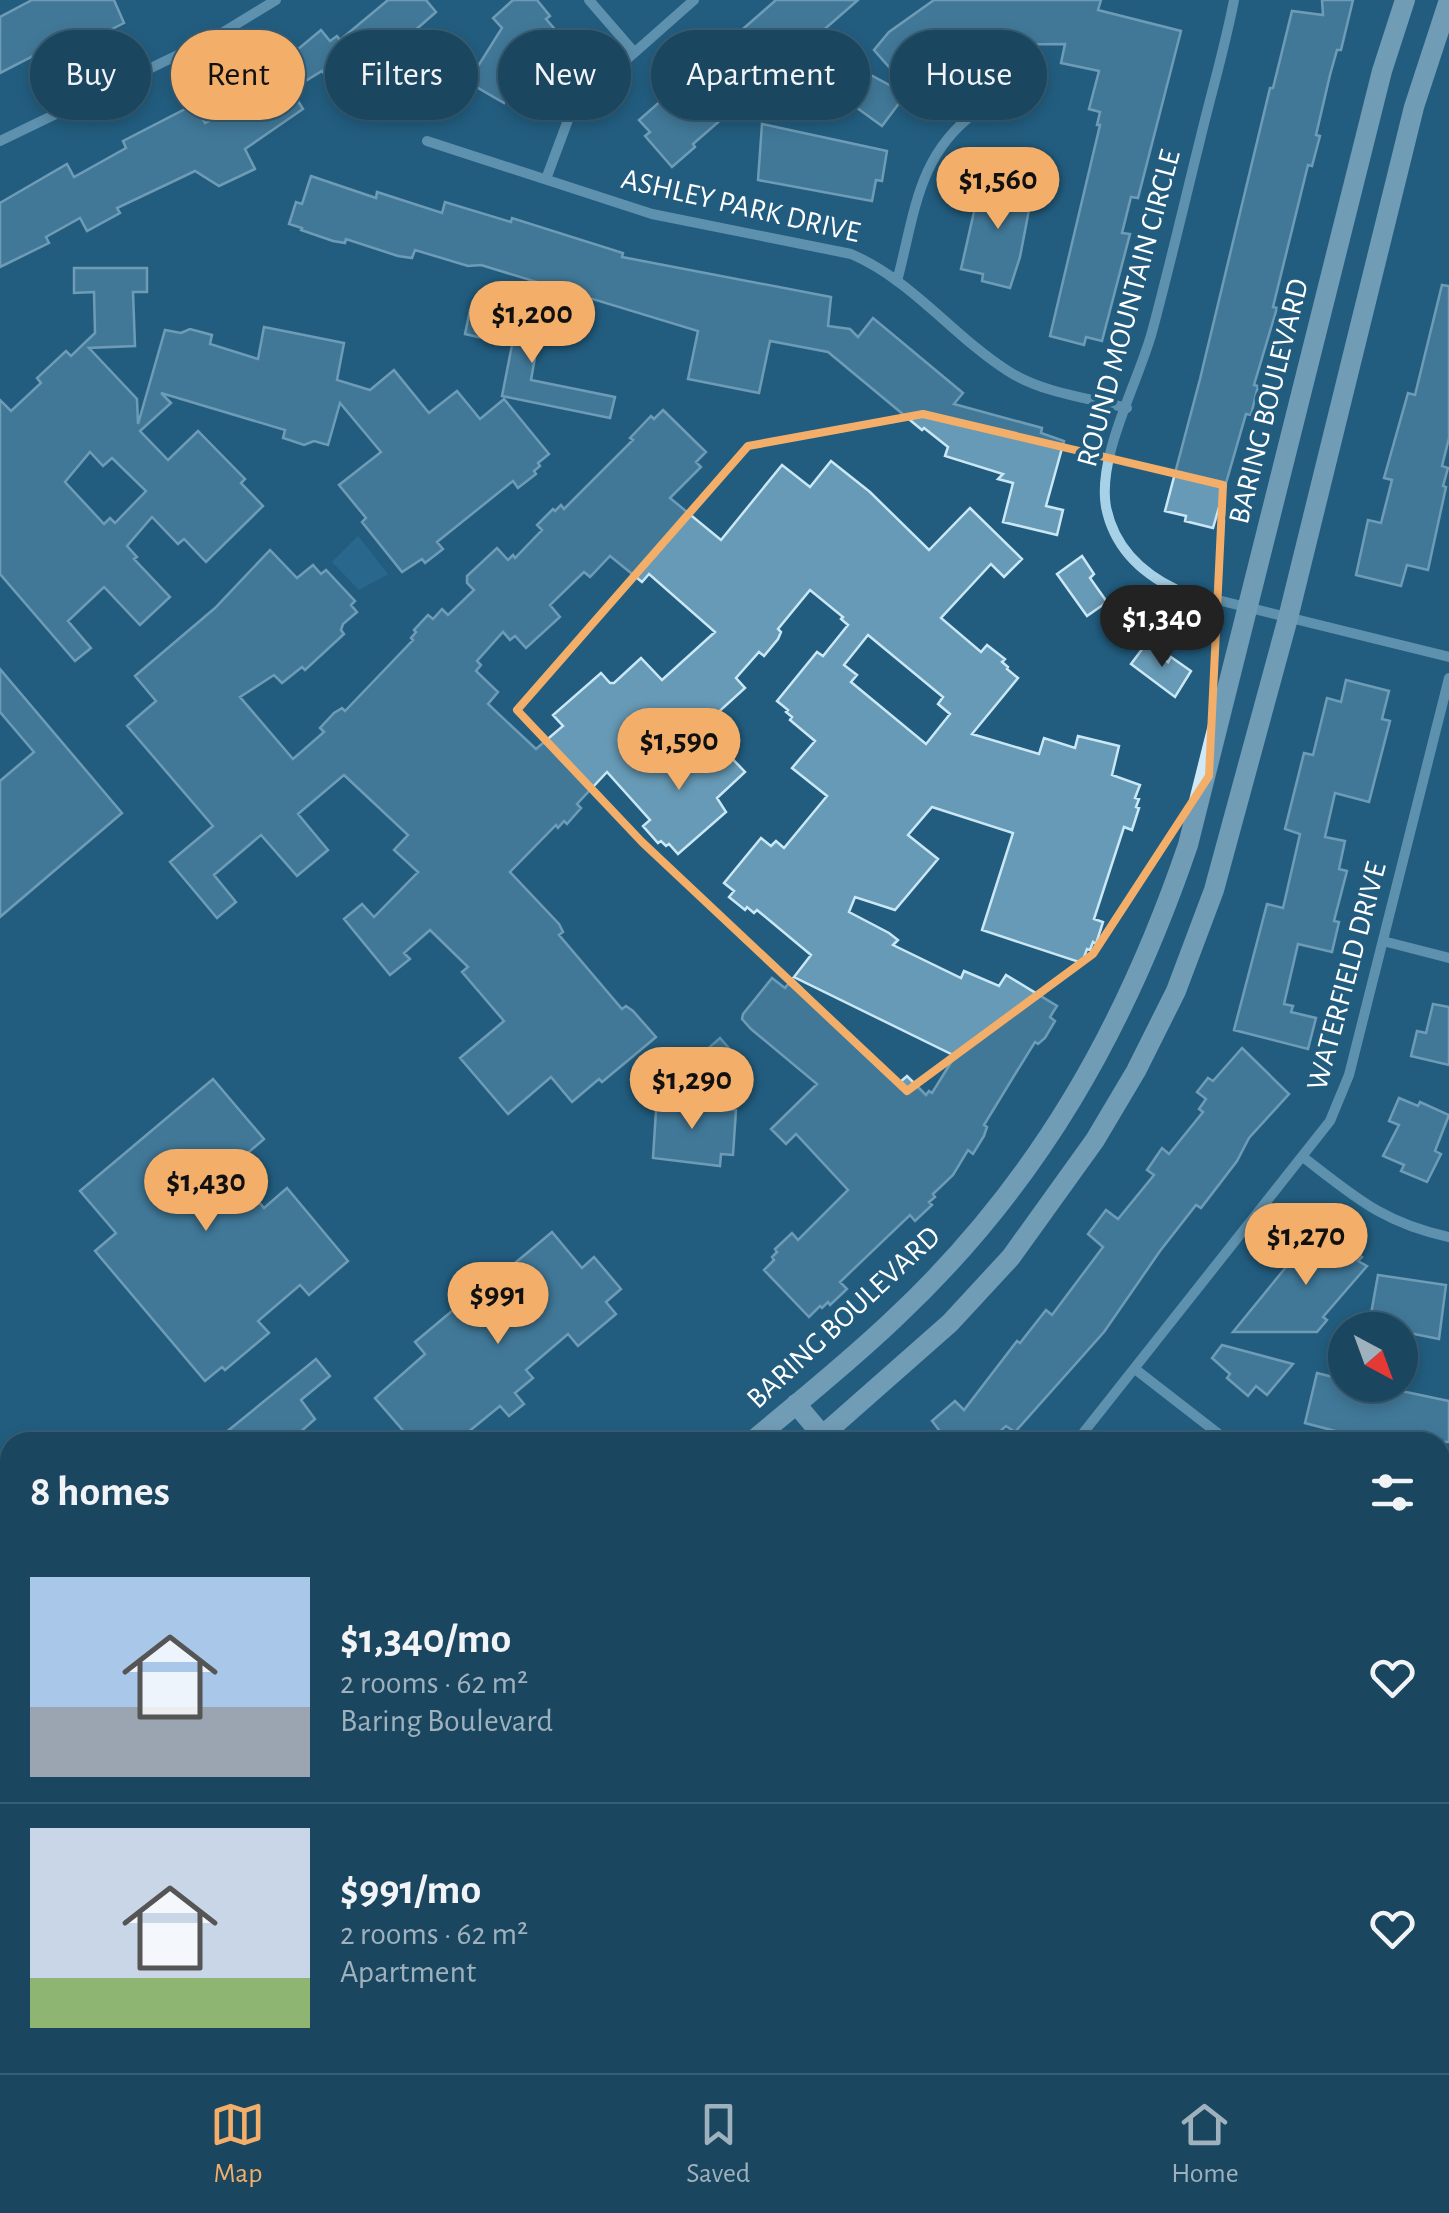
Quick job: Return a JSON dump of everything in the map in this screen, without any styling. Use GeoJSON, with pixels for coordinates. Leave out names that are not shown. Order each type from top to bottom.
{"type":"FeatureCollection","features":[{"type":"Feature","properties":{"kind":"main road","name":"BARING BOULEVARD"},"geometry":{"type":"LineString","coordinates":[[763,1432],[896,1318],[990,1217],[1072,1103],[1143,968],[1188,845],[1382,72],[1405,0]]}},
{"type":"Feature","properties":{"kind":"main road"},"geometry":{"type":"LineString","coordinates":[[831,1432],[950,1324],[1011,1257],[1067,1183],[1136,1071],[1176,990],[1214,890],[1288,618],[1414,107],[1449,0]]}},
{"type":"Feature","properties":{"kind":"main road"},"geometry":{"type":"LineString","coordinates":[[796,1404],[816,1432]]}},
{"type":"Feature","properties":{"kind":"street"},"geometry":{"type":"LineString","coordinates":[[0,141],[217,36],[276,0]]}},
{"type":"Feature","properties":{"kind":"street"},"geometry":{"type":"LineString","coordinates":[[589,0],[634,52]]}},
{"type":"Feature","properties":{"kind":"street"},"geometry":{"type":"LineString","coordinates":[[546,179],[568,120],[582,100],[694,0]]}},
{"type":"Feature","properties":{"kind":"street","name":"ROUND MOUNTAIN CIRCLE"},"geometry":{"type":"LineString","coordinates":[[1234,0],[1151,336],[1109,454],[1104,482],[1106,508],[1114,533],[1126,553],[1156,580],[1177,590],[1449,656]]}},
{"type":"Feature","properties":{"kind":"street"},"geometry":{"type":"LineString","coordinates":[[898,281],[926,170],[938,147],[966,120]]}},
{"type":"Feature","properties":{"kind":"street","name":"ASHLEY PARK DRIVE"},"geometry":{"type":"LineString","coordinates":[[426,140],[652,214],[851,254],[875,264],[898,281],[1007,371],[1031,383],[1128,408]]}},
{"type":"Feature","properties":{"kind":"street","name":"WATERFIELD DRIVE"},"geometry":{"type":"LineString","coordinates":[[1084,1432],[1330,1122],[1344,1093],[1449,678]]}},
{"type":"Feature","properties":{"kind":"street"},"geometry":{"type":"LineString","coordinates":[[1383,941],[1449,958]]}},
{"type":"Feature","properties":{"kind":"street"},"geometry":{"type":"LineString","coordinates":[[1303,1157],[1372,1210],[1398,1224],[1449,1237]]}},
{"type":"Feature","properties":{"kind":"street"},"geometry":{"type":"LineString","coordinates":[[1135,1369],[1216,1432]]}},
{"type":"Feature","properties":{"kind":"highlighted area"},"geometry":{"type":"Polygon","coordinates":[[[923,414],[1223,485],[1209,776],[1093,954],[907,1091],[642,842],[517,710],[748,446],[923,414]]]}},
{"type":"Feature","properties":{"kind":"shaded area"},"geometry":{"type":"Polygon","coordinates":[[[358,536],[388,574],[359,590],[332,562],[358,536]]]}},
{"type":"Feature","properties":{"kind":"shaded area"},"geometry":{"type":"Polygon","coordinates":[[[720,1038],[735,1055],[701,1083],[687,1067],[720,1038]]]}},
{"type":"Feature","properties":{"kind":"building"},"geometry":{"type":"Polygon","coordinates":[[[32,0],[114,0],[124,23],[110,30],[30,30],[30,58],[0,73],[0,17],[32,0]]]}},
{"type":"Feature","properties":{"kind":"building"},"geometry":{"type":"Polygon","coordinates":[[[388,0],[426,0],[436,12],[415,30],[352,30],[388,0]]]}},
{"type":"Feature","properties":{"kind":"building"},"geometry":{"type":"Polygon","coordinates":[[[513,0],[537,0],[556,30],[501,30],[493,18],[513,0]]]}},
{"type":"Feature","properties":{"kind":"building"},"geometry":{"type":"Polygon","coordinates":[[[776,0],[858,0],[824,30],[742,30],[776,0]]]}},
{"type":"Feature","properties":{"kind":"building"},"geometry":{"type":"Polygon","coordinates":[[[934,0],[1101,0],[1098,10],[1181,31],[1138,198],[1131,197],[1122,233],[1130,234],[1102,341],[1086,337],[1084,345],[1050,336],[1100,125],[1100,112],[1089,109],[1099,71],[1061,63],[1065,44],[1047,44],[1047,30],[892,30],[934,0]]]}},
{"type":"Feature","properties":{"kind":"building"},"geometry":{"type":"Polygon","coordinates":[[[1322,0],[1353,0],[1341,50],[1337,50],[1330,75],[1316,135],[1320,136],[1312,166],[1308,165],[1273,307],[1277,308],[1254,385],[1258,386],[1251,415],[1246,414],[1213,528],[1165,511],[1292,11],[1323,15],[1322,0]]]}},
{"type":"Feature","properties":{"kind":"building"},"geometry":{"type":"Polygon","coordinates":[[[321,30],[325,35],[325,75],[322,71],[305,81],[305,43],[321,30]]]}},
{"type":"Feature","properties":{"kind":"building"},"geometry":{"type":"Polygon","coordinates":[[[890,31],[890,68],[874,50],[890,31]]]}},
{"type":"Feature","properties":{"kind":"building"},"geometry":{"type":"Polygon","coordinates":[[[498,34],[498,100],[478,88],[478,66],[498,34]]]}},
{"type":"Feature","properties":{"kind":"building"},"geometry":{"type":"Polygon","coordinates":[[[870,75],[890,85],[890,115],[882,126],[870,117],[870,75]]]}},
{"type":"Feature","properties":{"kind":"building"},"geometry":{"type":"Polygon","coordinates":[[[651,109],[651,120],[720,120],[672,167],[645,136],[650,132],[639,120],[651,109]]]}},
{"type":"Feature","properties":{"kind":"building"},"geometry":{"type":"Polygon","coordinates":[[[171,116],[171,120],[287,120],[245,149],[255,169],[219,186],[195,171],[117,208],[120,213],[87,231],[80,218],[46,237],[49,243],[0,267],[0,203],[67,164],[74,177],[126,148],[123,141],[171,116]]]}},
{"type":"Feature","properties":{"kind":"building"},"geometry":{"type":"Polygon","coordinates":[[[762,124],[887,151],[882,181],[876,180],[872,201],[758,180],[762,124]]]}},
{"type":"Feature","properties":{"kind":"building"},"geometry":{"type":"Polygon","coordinates":[[[311,176],[376,198],[377,192],[442,213],[445,202],[511,222],[512,218],[623,253],[622,257],[831,297],[828,326],[850,329],[858,337],[873,318],[963,393],[954,404],[1042,428],[1041,433],[1064,441],[1046,506],[1063,510],[1057,535],[1003,522],[1013,483],[998,479],[1003,474],[945,456],[948,447],[828,352],[770,341],[759,393],[688,379],[698,331],[481,265],[468,266],[415,250],[412,258],[398,256],[346,239],[345,243],[333,241],[289,224],[296,202],[302,204],[311,176]]]}},
{"type":"Feature","properties":{"kind":"building"},"geometry":{"type":"Polygon","coordinates":[[[981,181],[1003,187],[1004,181],[1033,189],[1010,288],[982,281],[983,274],[961,269],[981,181]]]}},
{"type":"Feature","properties":{"kind":"building"},"geometry":{"type":"Polygon","coordinates":[[[74,268],[147,268],[147,292],[133,292],[135,346],[89,348],[137,399],[138,424],[165,330],[181,333],[190,329],[212,335],[210,344],[258,359],[264,327],[344,343],[337,380],[370,390],[394,370],[429,413],[457,391],[480,419],[504,399],[549,454],[538,463],[536,474],[518,488],[513,481],[437,542],[443,549],[425,563],[422,559],[402,572],[362,522],[366,518],[339,485],[381,452],[340,403],[328,445],[314,441],[304,445],[283,438],[285,430],[161,393],[171,403],[140,431],[168,460],[198,431],[245,479],[241,483],[263,506],[206,562],[184,539],[178,544],[152,517],[127,546],[137,557],[134,559],[170,597],[140,625],[104,587],[68,621],[91,648],[75,661],[0,574],[0,400],[11,411],[41,383],[37,378],[66,351],[71,356],[95,333],[94,292],[74,293],[74,268]],[[90,452],[65,482],[104,524],[110,518],[115,523],[146,491],[112,458],[103,466],[90,452]]]}},
{"type":"Feature","properties":{"kind":"building"},"geometry":{"type":"Polygon","coordinates":[[[1442,285],[1449,286],[1449,438],[1442,466],[1448,468],[1443,486],[1446,487],[1428,570],[1407,565],[1401,586],[1356,575],[1368,520],[1381,523],[1392,480],[1384,478],[1408,393],[1415,395],[1442,285]]]}},
{"type":"Feature","properties":{"kind":"building"},"geometry":{"type":"Polygon","coordinates":[[[470,310],[541,324],[531,380],[615,397],[610,418],[502,396],[512,345],[465,334],[470,310]]]}},
{"type":"Feature","properties":{"kind":"building"},"geometry":{"type":"Polygon","coordinates":[[[663,410],[706,452],[696,462],[701,467],[670,498],[721,540],[782,465],[810,487],[831,461],[870,492],[929,550],[970,508],[1022,559],[1004,577],[991,564],[941,618],[981,652],[987,645],[1005,659],[1002,662],[1018,678],[972,734],[1039,754],[1044,738],[1075,748],[1078,736],[1119,746],[1112,775],[1140,785],[1135,798],[1139,799],[1139,808],[1132,830],[1124,827],[1094,919],[1103,922],[1096,944],[1093,942],[1087,949],[1082,963],[982,930],[1013,833],[932,807],[908,835],[938,859],[895,910],[855,897],[849,912],[889,933],[898,940],[893,945],[961,978],[964,971],[999,986],[1006,975],[1057,1006],[1050,1017],[1055,1021],[1045,1038],[1035,1042],[1017,1071],[984,1125],[984,1136],[973,1154],[968,1150],[953,1175],[933,1194],[935,1197],[929,1202],[932,1205],[915,1221],[910,1215],[840,1282],[847,1289],[809,1317],[764,1270],[774,1260],[775,1249],[792,1233],[798,1240],[848,1190],[796,1134],[786,1144],[771,1129],[817,1084],[751,1029],[742,1019],[743,1014],[772,978],[785,988],[792,979],[898,1084],[907,1076],[926,1095],[932,1093],[955,1056],[794,977],[811,955],[757,910],[745,910],[729,897],[734,891],[724,883],[761,838],[771,846],[776,841],[784,848],[827,796],[792,768],[815,741],[790,720],[788,710],[777,701],[817,652],[823,656],[848,625],[843,617],[810,590],[778,629],[778,639],[764,656],[759,652],[736,678],[745,688],[702,727],[745,772],[717,798],[726,812],[678,854],[669,844],[658,843],[643,826],[650,820],[607,772],[577,804],[581,808],[567,824],[564,821],[558,828],[556,825],[510,872],[559,924],[563,932],[559,935],[622,1009],[626,1006],[633,1011],[656,1037],[572,1102],[551,1077],[508,1114],[460,1058],[504,1021],[462,972],[468,967],[430,930],[404,953],[410,959],[390,975],[344,919],[362,904],[374,917],[418,872],[394,850],[408,835],[344,775],[298,814],[328,850],[297,876],[261,835],[214,875],[236,902],[217,918],[170,862],[213,826],[127,726],[156,701],[135,676],[215,608],[270,550],[297,578],[313,565],[321,574],[326,570],[355,601],[351,605],[357,612],[343,624],[344,634],[305,670],[302,667],[282,683],[274,675],[240,697],[293,759],[324,732],[320,728],[334,713],[342,708],[345,711],[413,640],[414,630],[428,615],[433,619],[442,609],[448,615],[474,590],[467,583],[467,576],[497,548],[508,560],[513,555],[515,558],[542,530],[537,525],[553,509],[561,505],[564,509],[633,440],[630,438],[651,416],[654,419],[663,410]],[[610,556],[590,577],[584,572],[550,605],[560,617],[526,648],[515,636],[510,640],[503,632],[477,661],[481,665],[476,671],[498,692],[488,704],[536,749],[563,726],[553,715],[601,673],[614,683],[641,658],[662,680],[715,632],[649,574],[642,582],[610,556]],[[868,635],[844,665],[857,675],[851,682],[926,744],[950,714],[938,704],[943,697],[868,635]]]}},
{"type":"Feature","properties":{"kind":"building"},"geometry":{"type":"Polygon","coordinates":[[[1082,556],[1094,574],[1090,578],[1107,602],[1087,616],[1057,574],[1082,556]]]}},
{"type":"Feature","properties":{"kind":"building"},"geometry":{"type":"Polygon","coordinates":[[[1146,644],[1168,662],[1171,657],[1191,671],[1175,697],[1131,664],[1146,644]]]}},
{"type":"Feature","properties":{"kind":"building"},"geometry":{"type":"Polygon","coordinates":[[[0,669],[122,813],[0,917],[0,781],[34,752],[0,712],[0,669]]]}},
{"type":"Feature","properties":{"kind":"building"},"geometry":{"type":"Polygon","coordinates":[[[1346,680],[1389,691],[1382,719],[1390,721],[1369,802],[1335,793],[1325,837],[1345,841],[1339,869],[1347,871],[1334,921],[1339,922],[1332,952],[1298,944],[1284,1004],[1293,1006],[1291,1012],[1316,1018],[1308,1049],[1234,1030],[1267,904],[1283,908],[1300,834],[1285,829],[1304,753],[1313,755],[1327,698],[1341,702],[1346,680]]]}},
{"type":"Feature","properties":{"kind":"building"},"geometry":{"type":"Polygon","coordinates":[[[1433,1004],[1449,1007],[1449,1065],[1411,1056],[1417,1031],[1426,1033],[1433,1004]]]}},
{"type":"Feature","properties":{"kind":"building"},"geometry":{"type":"Polygon","coordinates":[[[1242,1048],[1289,1094],[1249,1138],[1237,1161],[1201,1208],[1196,1205],[1160,1251],[1104,1332],[1015,1432],[1006,1426],[999,1432],[936,1432],[939,1430],[932,1421],[955,1401],[964,1410],[1017,1341],[1020,1343],[1046,1310],[1052,1315],[1103,1247],[1088,1234],[1106,1210],[1118,1219],[1154,1175],[1147,1170],[1162,1148],[1169,1154],[1203,1112],[1199,1109],[1206,1099],[1197,1092],[1208,1078],[1213,1081],[1242,1048]]]}},
{"type":"Feature","properties":{"kind":"building"},"geometry":{"type":"Polygon","coordinates":[[[213,1079],[264,1139],[230,1168],[264,1208],[287,1188],[348,1261],[309,1295],[300,1285],[258,1321],[269,1333],[225,1370],[222,1367],[205,1381],[95,1251],[116,1233],[80,1191],[213,1079]]]}},
{"type":"Feature","properties":{"kind":"building"},"geometry":{"type":"Polygon","coordinates":[[[657,1095],[704,1101],[703,1109],[736,1110],[733,1155],[721,1154],[720,1166],[653,1158],[657,1095]]]}},
{"type":"Feature","properties":{"kind":"building"},"geometry":{"type":"Polygon","coordinates":[[[1399,1098],[1449,1115],[1435,1151],[1441,1154],[1427,1182],[1401,1171],[1404,1165],[1383,1156],[1399,1125],[1389,1121],[1399,1098]]]}},
{"type":"Feature","properties":{"kind":"building"},"geometry":{"type":"Polygon","coordinates":[[[1317,1229],[1339,1239],[1362,1257],[1358,1261],[1367,1266],[1323,1317],[1327,1320],[1317,1332],[1233,1332],[1317,1229]]]}},
{"type":"Feature","properties":{"kind":"building"},"geometry":{"type":"Polygon","coordinates":[[[552,1232],[582,1268],[594,1257],[621,1289],[606,1302],[616,1314],[578,1346],[568,1334],[526,1370],[533,1378],[515,1393],[524,1404],[509,1416],[500,1406],[468,1432],[404,1432],[375,1398],[425,1354],[415,1342],[465,1300],[476,1314],[481,1309],[492,1322],[527,1292],[508,1269],[552,1232]]]}},
{"type":"Feature","properties":{"kind":"building"},"geometry":{"type":"Polygon","coordinates":[[[1378,1275],[1446,1285],[1439,1339],[1418,1335],[1418,1312],[1371,1312],[1378,1275]]]}},
{"type":"Feature","properties":{"kind":"building"},"geometry":{"type":"Polygon","coordinates":[[[1222,1345],[1293,1364],[1267,1395],[1256,1386],[1248,1396],[1212,1358],[1222,1345]]]}},
{"type":"Feature","properties":{"kind":"building"},"geometry":{"type":"Polygon","coordinates":[[[316,1359],[330,1376],[301,1400],[315,1419],[300,1432],[226,1432],[316,1359]]]}},
{"type":"Feature","properties":{"kind":"building"},"geometry":{"type":"Polygon","coordinates":[[[1317,1373],[1328,1376],[1328,1402],[1418,1402],[1418,1394],[1449,1401],[1449,1432],[1339,1432],[1305,1423],[1317,1373]]]}}]}
